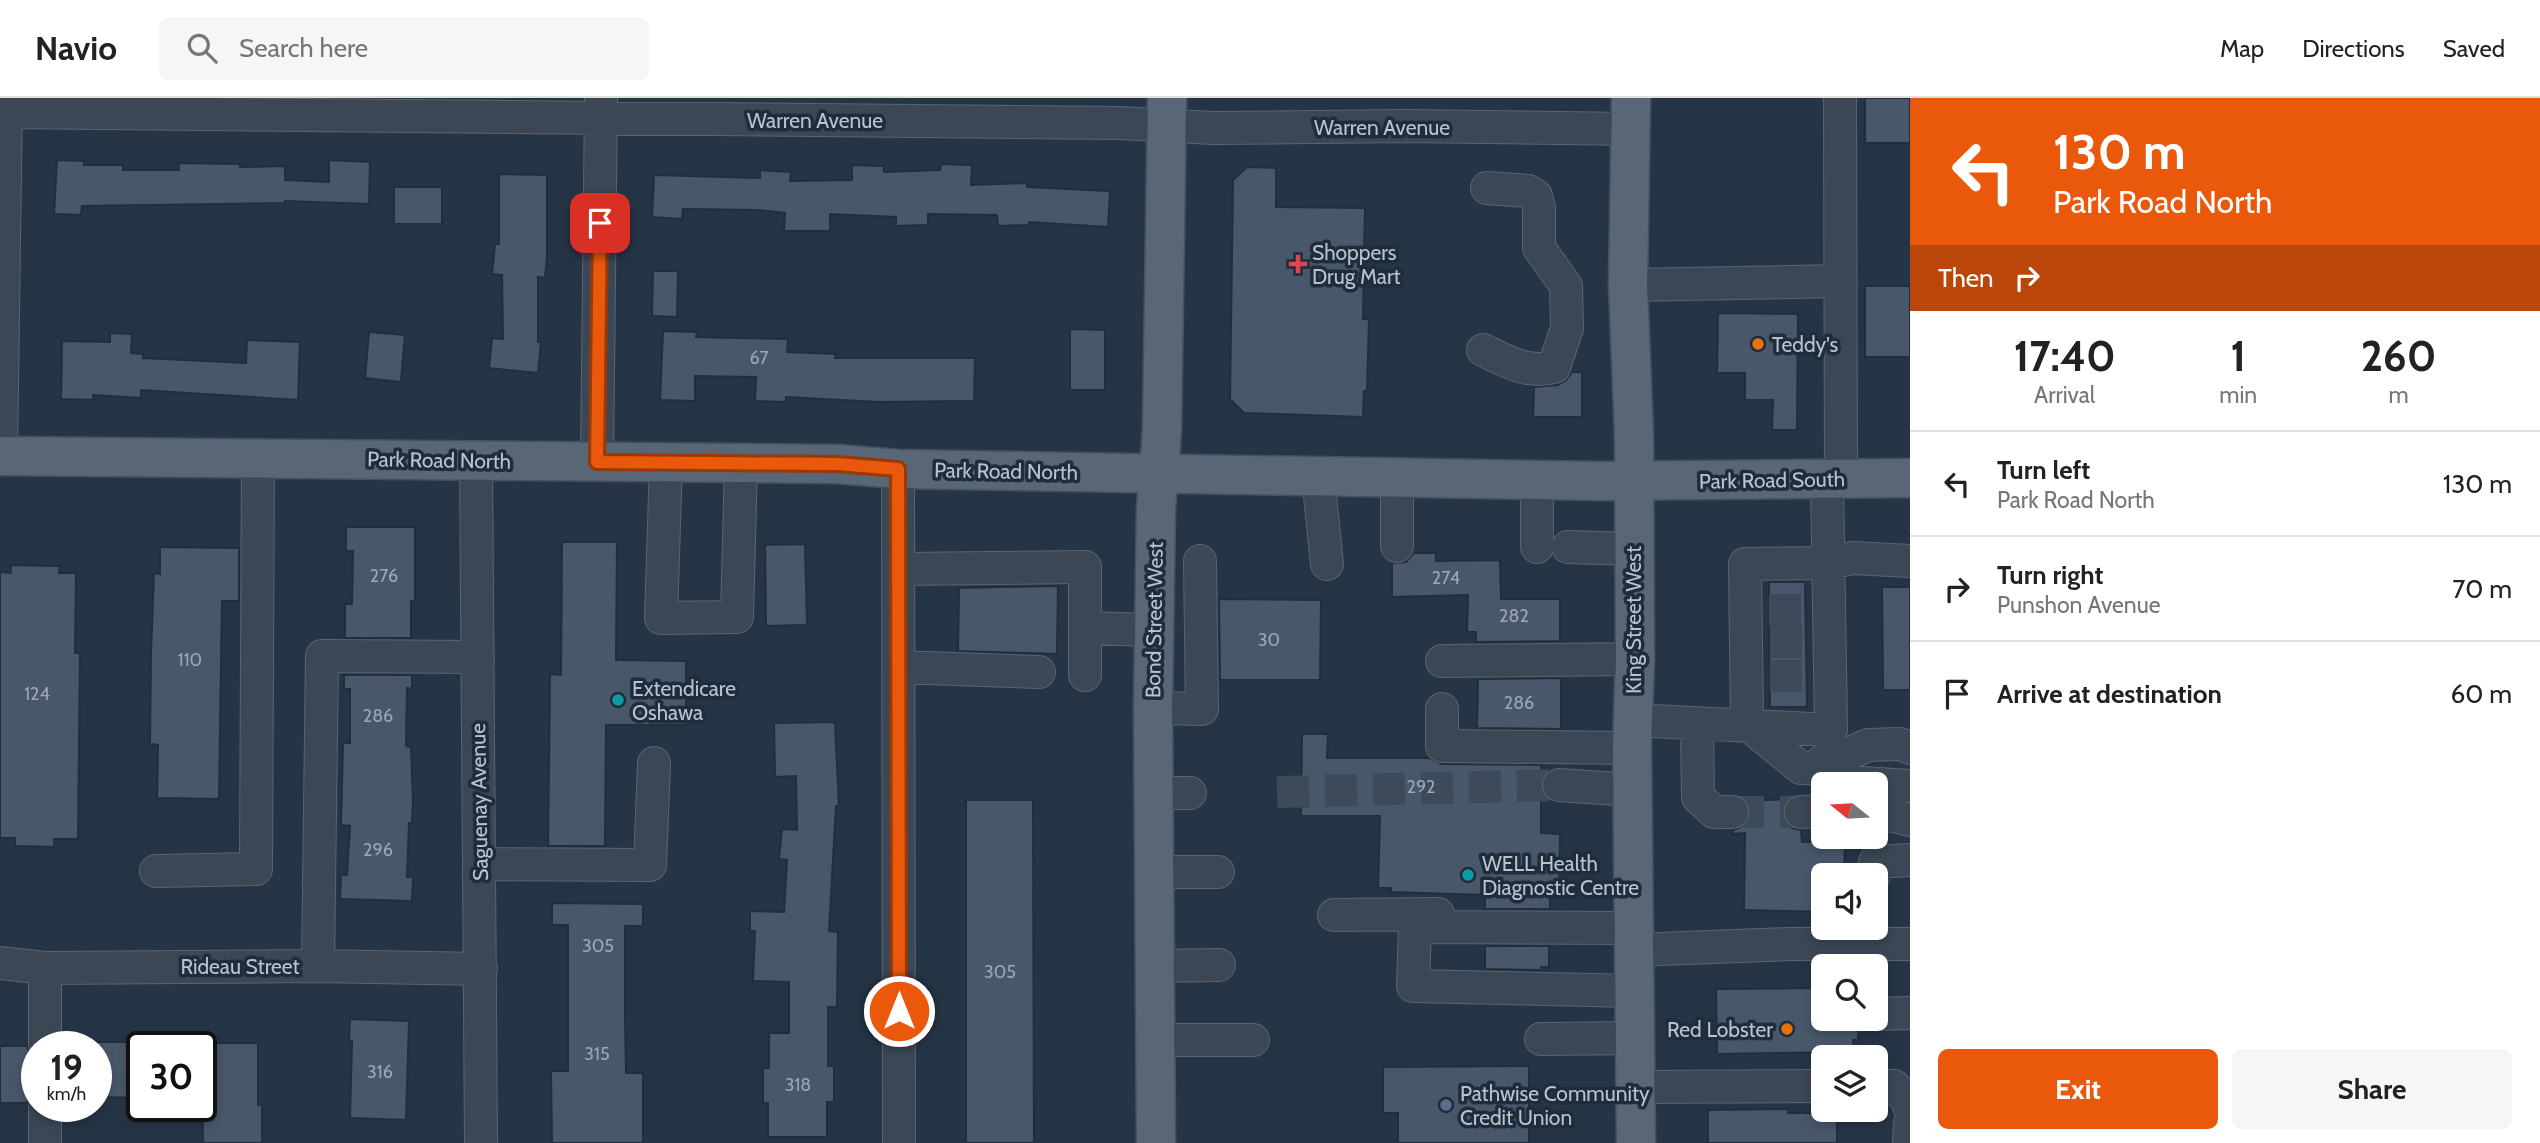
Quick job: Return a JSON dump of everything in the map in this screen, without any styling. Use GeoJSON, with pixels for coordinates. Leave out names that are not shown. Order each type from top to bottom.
{"type":"FeatureCollection","features":[{"type":"Feature","properties":{"kind":"main road","name":"Bond Street West"},"geometry":{"type":"LineString","coordinates":[[1156,1143],[1155,872],[1172,793],[1153,708],[1162,430],[1166,111]]}},
{"type":"Feature","properties":{"kind":"main road","name":"King Street West"},"geometry":{"type":"LineString","coordinates":[[1631,113],[1628,285],[1634,480],[1632,790],[1636,1143]]}},
{"type":"Feature","properties":{"kind":"main road","name":"Park Road North"},"geometry":{"type":"LineString","coordinates":[[0,456],[837,464],[898,469],[1634,480]]}},
{"type":"Feature","properties":{"kind":"main road","name":"Park Road South"},"geometry":{"type":"LineString","coordinates":[[1634,480],[1910,478]]}},
{"type":"Feature","properties":{"kind":"street"},"geometry":{"type":"LineString","coordinates":[[1442,709],[1442,746],[1632,734],[1697,724],[1746,724],[1831,730],[1819,676],[1817,610],[1829,563],[1834,479],[1841,281],[1840,98]]}},
{"type":"Feature","properties":{"kind":"street"},"geometry":{"type":"LineString","coordinates":[[0,456],[4,107]]}},
{"type":"Feature","properties":{"kind":"street","name":"Warren Avenue"},"geometry":{"type":"LineString","coordinates":[[4,107],[1166,111],[1213,128],[1405,126],[1631,113]]}},
{"type":"Feature","properties":{"kind":"street"},"geometry":{"type":"LineString","coordinates":[[597,462],[601,108]]}},
{"type":"Feature","properties":{"kind":"street"},"geometry":{"type":"LineString","coordinates":[[1483,350],[1522,368],[1554,367],[1567,328],[1566,286],[1539,248],[1539,208],[1536,196],[1528,191],[1487,188]]}},
{"type":"Feature","properties":{"kind":"street"},"geometry":{"type":"LineString","coordinates":[[1628,285],[1841,281]]}},
{"type":"Feature","properties":{"kind":"street"},"geometry":{"type":"LineString","coordinates":[[156,871],[256,870],[258,457]]}},
{"type":"Feature","properties":{"kind":"street","name":"Saguenay Avenue"},"geometry":{"type":"LineString","coordinates":[[476,461],[481,1143]]}},
{"type":"Feature","properties":{"kind":"street"},"geometry":{"type":"LineString","coordinates":[[666,462],[661,618],[737,617],[741,463]]}},
{"type":"Feature","properties":{"kind":"street"},"geometry":{"type":"LineString","coordinates":[[898,469],[899,1143]]}},
{"type":"Feature","properties":{"kind":"street"},"geometry":{"type":"LineString","coordinates":[[1318,476],[1327,564]]}},
{"type":"Feature","properties":{"kind":"street"},"geometry":{"type":"LineString","coordinates":[[1397,478],[1397,546]]}},
{"type":"Feature","properties":{"kind":"street"},"geometry":{"type":"LineString","coordinates":[[1538,480],[1553,547],[1634,549]]}},
{"type":"Feature","properties":{"kind":"street"},"geometry":{"type":"LineString","coordinates":[[1746,724],[1758,676],[1758,610],[1745,564],[1829,563],[1853,558],[1910,561]]}},
{"type":"Feature","properties":{"kind":"street"},"geometry":{"type":"LineString","coordinates":[[1153,708],[1202,709],[1200,561]]}},
{"type":"Feature","properties":{"kind":"street"},"geometry":{"type":"LineString","coordinates":[[899,569],[1084,568],[1085,675]]}},
{"type":"Feature","properties":{"kind":"street"},"geometry":{"type":"LineString","coordinates":[[1084,628],[1154,631]]}},
{"type":"Feature","properties":{"kind":"street"},"geometry":{"type":"LineString","coordinates":[[318,966],[322,656],[478,657]]}},
{"type":"Feature","properties":{"kind":"street"},"geometry":{"type":"LineString","coordinates":[[1442,661],[1634,659]]}},
{"type":"Feature","properties":{"kind":"street"},"geometry":{"type":"LineString","coordinates":[[899,667],[1040,672]]}},
{"type":"Feature","properties":{"kind":"street"},"geometry":{"type":"LineString","coordinates":[[1697,724],[1698,797],[1714,812],[1732,812]]}},
{"type":"Feature","properties":{"kind":"street"},"geometry":{"type":"LineString","coordinates":[[1746,724],[1807,768],[1833,781],[1910,786]]}},
{"type":"Feature","properties":{"kind":"street"},"geometry":{"type":"LineString","coordinates":[[1807,768],[1830,755],[1848,754],[1868,745],[1900,744],[1910,747]]}},
{"type":"Feature","properties":{"kind":"street"},"geometry":{"type":"LineString","coordinates":[[1848,754],[1868,766],[1910,768]]}},
{"type":"Feature","properties":{"kind":"street"},"geometry":{"type":"LineString","coordinates":[[480,864],[650,865],[654,763]]}},
{"type":"Feature","properties":{"kind":"street"},"geometry":{"type":"LineString","coordinates":[[1807,768],[1811,786]]}},
{"type":"Feature","properties":{"kind":"street"},"geometry":{"type":"LineString","coordinates":[[1559,785],[1632,790]]}},
{"type":"Feature","properties":{"kind":"street"},"geometry":{"type":"LineString","coordinates":[[1888,815],[1910,820]]}},
{"type":"Feature","properties":{"kind":"street"},"geometry":{"type":"LineString","coordinates":[[1875,863],[1910,860]]}},
{"type":"Feature","properties":{"kind":"street"},"geometry":{"type":"LineString","coordinates":[[1155,872],[1218,872]]}},
{"type":"Feature","properties":{"kind":"street"},"geometry":{"type":"LineString","coordinates":[[1335,915],[1634,930],[1871,946],[1910,944]]}},
{"type":"Feature","properties":{"kind":"street"},"geometry":{"type":"LineString","coordinates":[[1634,930],[1415,927],[1413,986],[1635,991]]}},
{"type":"Feature","properties":{"kind":"street","name":"Rideau Street"},"geometry":{"type":"LineString","coordinates":[[0,963],[45,968],[318,966],[481,969]]}},
{"type":"Feature","properties":{"kind":"street"},"geometry":{"type":"LineString","coordinates":[[1155,965],[1219,965]]}},
{"type":"Feature","properties":{"kind":"street"},"geometry":{"type":"LineString","coordinates":[[45,968],[45,1031]]}},
{"type":"Feature","properties":{"kind":"street"},"geometry":{"type":"LineString","coordinates":[[1888,1014],[1910,1013]]}},
{"type":"Feature","properties":{"kind":"street"},"geometry":{"type":"LineString","coordinates":[[1541,1039],[1635,1038]]}},
{"type":"Feature","properties":{"kind":"street"},"geometry":{"type":"LineString","coordinates":[[1156,1040],[1253,1040]]}},
{"type":"Feature","properties":{"kind":"street"},"geometry":{"type":"LineString","coordinates":[[1636,1087],[1811,1086]]}},
{"type":"Feature","properties":{"kind":"street"},"geometry":{"type":"LineString","coordinates":[[1888,1086],[1894,1086],[1907,1099],[1910,1109]]}},
{"type":"Feature","properties":{"kind":"street"},"geometry":{"type":"LineString","coordinates":[[45,1122],[45,1143]]}},
{"type":"Feature","properties":{"kind":"street"},"geometry":{"type":"LineString","coordinates":[[1909,1143],[1910,1124]]}},
{"type":"Feature","properties":{"kind":"building"},"geometry":{"type":"Polygon","coordinates":[[[1865,98],[1910,98],[1910,143],[1865,143],[1865,98]]]}},
{"type":"Feature","properties":{"kind":"building"},"geometry":{"type":"Polygon","coordinates":[[[57,160],[84,161],[84,165],[123,165],[123,170],[179,170],[178,163],[240,164],[240,167],[285,166],[285,180],[329,182],[329,160],[370,162],[369,204],[285,201],[82,206],[81,215],[54,214],[57,160]]]}},
{"type":"Feature","properties":{"kind":"building"},"geometry":{"type":"Polygon","coordinates":[[[941,164],[972,165],[971,185],[1027,183],[1027,187],[1110,191],[1108,227],[1029,222],[1029,225],[998,226],[997,215],[928,214],[928,225],[896,226],[896,217],[830,214],[830,231],[784,231],[785,213],[758,210],[683,209],[682,219],[652,217],[654,175],[760,178],[760,170],[791,172],[790,181],[852,180],[852,165],[884,166],[884,172],[940,170],[941,164]]]}},
{"type":"Feature","properties":{"kind":"building","name":"Shoppers Drug Mart"},"geometry":{"type":"Polygon","coordinates":[[[1247,167],[1276,168],[1276,207],[1365,208],[1363,319],[1369,319],[1367,391],[1364,391],[1363,417],[1244,413],[1230,399],[1233,180],[1247,167]]]}},
{"type":"Feature","properties":{"kind":"building"},"geometry":{"type":"Polygon","coordinates":[[[499,174],[547,175],[547,256],[545,278],[538,277],[538,342],[541,342],[538,373],[489,368],[492,338],[503,339],[502,275],[492,274],[495,244],[499,244],[499,174]]]}},
{"type":"Feature","properties":{"kind":"building"},"geometry":{"type":"Polygon","coordinates":[[[394,187],[442,187],[442,224],[394,224],[394,187]]]}},
{"type":"Feature","properties":{"kind":"building"},"geometry":{"type":"Polygon","coordinates":[[[653,271],[678,271],[677,317],[652,316],[653,271]]]}},
{"type":"Feature","properties":{"kind":"building"},"geometry":{"type":"Polygon","coordinates":[[[1865,286],[1910,286],[1910,357],[1865,357],[1865,286]]]}},
{"type":"Feature","properties":{"kind":"building","name":"Teddy's"},"geometry":{"type":"Polygon","coordinates":[[[1718,313],[1798,314],[1797,430],[1772,430],[1773,400],[1745,400],[1745,373],[1717,373],[1718,313]]]}},
{"type":"Feature","properties":{"kind":"building"},"geometry":{"type":"Polygon","coordinates":[[[1070,329],[1105,330],[1105,390],[1070,390],[1070,329]]]}},
{"type":"Feature","properties":{"kind":"building"},"geometry":{"type":"Polygon","coordinates":[[[663,331],[697,332],[696,337],[788,339],[787,352],[836,354],[835,358],[975,358],[974,401],[879,402],[786,397],[786,402],[755,401],[756,377],[695,376],[695,401],[660,400],[663,331]]]}},
{"type":"Feature","properties":{"kind":"building"},"geometry":{"type":"Polygon","coordinates":[[[369,332],[405,335],[401,382],[365,378],[369,332]]]}},
{"type":"Feature","properties":{"kind":"building"},"geometry":{"type":"Polygon","coordinates":[[[110,333],[132,334],[131,353],[143,354],[143,358],[246,363],[247,340],[300,342],[298,400],[141,390],[141,398],[93,395],[93,400],[61,399],[62,341],[110,342],[110,333]]]}},
{"type":"Feature","properties":{"kind":"building"},"geometry":{"type":"Polygon","coordinates":[[[1572,372],[1582,372],[1582,417],[1533,417],[1534,387],[1558,385],[1572,372]]]}},
{"type":"Feature","properties":{"kind":"building"},"geometry":{"type":"Polygon","coordinates":[[[346,527],[415,527],[415,601],[411,601],[411,638],[345,638],[345,604],[352,604],[353,551],[346,551],[346,527]]]}},
{"type":"Feature","properties":{"kind":"building","name":"Extendicare Oshawa"},"geometry":{"type":"Polygon","coordinates":[[[562,542],[617,542],[616,660],[686,661],[686,725],[606,725],[605,846],[548,846],[550,674],[561,675],[562,542]]]}},
{"type":"Feature","properties":{"kind":"building"},"geometry":{"type":"Polygon","coordinates":[[[805,544],[807,625],[766,626],[765,545],[805,544]]]}},
{"type":"Feature","properties":{"kind":"building"},"geometry":{"type":"Polygon","coordinates":[[[160,547],[239,548],[239,601],[222,601],[219,799],[157,798],[158,745],[150,744],[151,652],[154,573],[160,574],[160,547]]]}},
{"type":"Feature","properties":{"kind":"building"},"geometry":{"type":"Polygon","coordinates":[[[1414,553],[1436,553],[1436,561],[1500,560],[1501,599],[1560,599],[1560,641],[1476,642],[1476,632],[1467,632],[1468,595],[1392,597],[1392,563],[1406,562],[1414,553]]]}},
{"type":"Feature","properties":{"kind":"building"},"geometry":{"type":"Polygon","coordinates":[[[11,565],[60,566],[59,573],[76,573],[75,653],[80,653],[78,839],[54,839],[54,847],[15,846],[15,838],[0,838],[0,572],[11,573],[11,565]]]}},
{"type":"Feature","properties":{"kind":"building"},"geometry":{"type":"Polygon","coordinates":[[[1769,582],[1805,582],[1807,707],[1770,707],[1769,582]]]}},
{"type":"Feature","properties":{"kind":"building"},"geometry":{"type":"Polygon","coordinates":[[[1058,586],[1057,654],[958,651],[959,588],[1058,586]]]}},
{"type":"Feature","properties":{"kind":"building"},"geometry":{"type":"Polygon","coordinates":[[[1882,587],[1910,587],[1910,690],[1883,690],[1882,587]]]}},
{"type":"Feature","properties":{"kind":"building"},"geometry":{"type":"Polygon","coordinates":[[[1219,599],[1321,600],[1320,680],[1220,680],[1219,599]]]}},
{"type":"Feature","properties":{"kind":"building"},"geometry":{"type":"Polygon","coordinates":[[[344,675],[412,675],[412,689],[407,688],[406,746],[411,747],[413,801],[412,823],[409,823],[407,877],[413,877],[412,901],[340,899],[341,875],[347,875],[350,826],[341,825],[343,743],[350,743],[350,689],[344,689],[344,675]]]}},
{"type":"Feature","properties":{"kind":"building"},"geometry":{"type":"Polygon","coordinates":[[[1561,678],[1561,729],[1477,728],[1478,679],[1561,678]]]}},
{"type":"Feature","properties":{"kind":"building"},"geometry":{"type":"Polygon","coordinates":[[[835,722],[839,806],[836,806],[829,931],[838,932],[837,1007],[828,1007],[828,1066],[834,1066],[834,1102],[827,1102],[827,1137],[768,1137],[768,1103],[763,1103],[763,1068],[769,1068],[769,1033],[789,1033],[789,982],[753,981],[755,931],[750,931],[750,911],[784,912],[787,860],[779,859],[782,829],[797,830],[796,776],[775,777],[774,723],[835,722]]]}},
{"type":"Feature","properties":{"kind":"building"},"geometry":{"type":"Polygon","coordinates":[[[1302,734],[1328,734],[1327,758],[1429,758],[1442,764],[1541,765],[1541,833],[1560,834],[1559,897],[1550,897],[1550,909],[1485,909],[1485,895],[1391,892],[1391,888],[1378,888],[1380,816],[1301,816],[1302,734]]]}},
{"type":"Feature","properties":{"kind":"building"},"geometry":{"type":"Polygon","coordinates":[[[1789,799],[1783,813],[1785,821],[1792,828],[1801,830],[1802,842],[1811,842],[1811,849],[1845,849],[1844,863],[1811,863],[1811,912],[1744,910],[1745,833],[1733,834],[1733,830],[1748,821],[1750,811],[1746,801],[1789,799]]]}},
{"type":"Feature","properties":{"kind":"building"},"geometry":{"type":"Polygon","coordinates":[[[966,800],[1033,800],[1034,1143],[966,1143],[966,800]]]}},
{"type":"Feature","properties":{"kind":"building"},"geometry":{"type":"Polygon","coordinates":[[[552,903],[643,904],[643,926],[625,926],[625,1016],[626,1073],[643,1073],[643,1143],[552,1143],[551,1071],[568,1071],[568,925],[552,925],[552,903]]]}},
{"type":"Feature","properties":{"kind":"building"},"geometry":{"type":"Polygon","coordinates":[[[1485,946],[1549,946],[1549,967],[1541,967],[1541,970],[1485,969],[1485,946]]]}},
{"type":"Feature","properties":{"kind":"building","name":"Red Lobster"},"geometry":{"type":"Polygon","coordinates":[[[1811,988],[1811,1031],[1858,1031],[1858,1040],[1853,1040],[1853,1045],[1811,1045],[1811,1053],[1717,1054],[1716,989],[1811,988]]]}},
{"type":"Feature","properties":{"kind":"building"},"geometry":{"type":"Polygon","coordinates":[[[350,1019],[409,1021],[406,1120],[350,1118],[350,1019]]]}},
{"type":"Feature","properties":{"kind":"building"},"geometry":{"type":"Polygon","coordinates":[[[112,1042],[126,1042],[126,1098],[112,1097],[112,1042]]]}},
{"type":"Feature","properties":{"kind":"building"},"geometry":{"type":"Polygon","coordinates":[[[217,1043],[258,1043],[258,1105],[262,1104],[262,1143],[203,1143],[203,1122],[217,1122],[217,1043]]]}},
{"type":"Feature","properties":{"kind":"building"},"geometry":{"type":"Polygon","coordinates":[[[0,1046],[21,1046],[21,1103],[0,1103],[0,1046]]]}},
{"type":"Feature","properties":{"kind":"building","name":"Pathwise Community Credit Union"},"geometry":{"type":"Polygon","coordinates":[[[1529,1066],[1529,1143],[1398,1143],[1398,1113],[1383,1113],[1383,1067],[1529,1066]]]}},
{"type":"Feature","properties":{"kind":"building"},"geometry":{"type":"Polygon","coordinates":[[[1788,1109],[1788,1113],[1811,1113],[1811,1122],[1837,1122],[1837,1143],[1708,1143],[1708,1110],[1788,1109]]]}},
{"type":"Feature","properties":{"kind":"tunnel"},"geometry":{"type":"LineString","coordinates":[[1769,610],[1805,610]]}},
{"type":"Feature","properties":{"kind":"tunnel"},"geometry":{"type":"LineString","coordinates":[[1770,642],[1805,642]]}},
{"type":"Feature","properties":{"kind":"tunnel"},"geometry":{"type":"LineString","coordinates":[[1770,676],[1806,676]]}},
{"type":"Feature","properties":{"kind":"tunnel"},"geometry":{"type":"LineString","coordinates":[[1277,792],[1559,785]]}},
{"type":"Feature","properties":{"kind":"tunnel"},"geometry":{"type":"LineString","coordinates":[[1732,812],[1801,812]]}},
{"type":"Feature","properties":{"kind":"place","name":"Shoppers Drug Mart"},"geometry":{"type":"Point","coordinates":[1298,264]}},
{"type":"Feature","properties":{"kind":"place","name":"Teddy's"},"geometry":{"type":"Point","coordinates":[1758,344]}},
{"type":"Feature","properties":{"kind":"place","name":"Extendicare Oshawa"},"geometry":{"type":"Point","coordinates":[618,700]}},
{"type":"Feature","properties":{"kind":"place","name":"WELL Health Diagnostic Centre"},"geometry":{"type":"Point","coordinates":[1468,875]}},
{"type":"Feature","properties":{"kind":"place","name":"Red Lobster"},"geometry":{"type":"Point","coordinates":[1787,1029]}},
{"type":"Feature","properties":{"kind":"place","name":"Pathwise Community Credit Union"},"geometry":{"type":"Point","coordinates":[1446,1105]}},
{"type":"Feature","properties":{"kind":"route"},"geometry":{"type":"LineString","coordinates":[[600,223],[597,462],[837,464],[898,469],[899,1011]]}}]}
